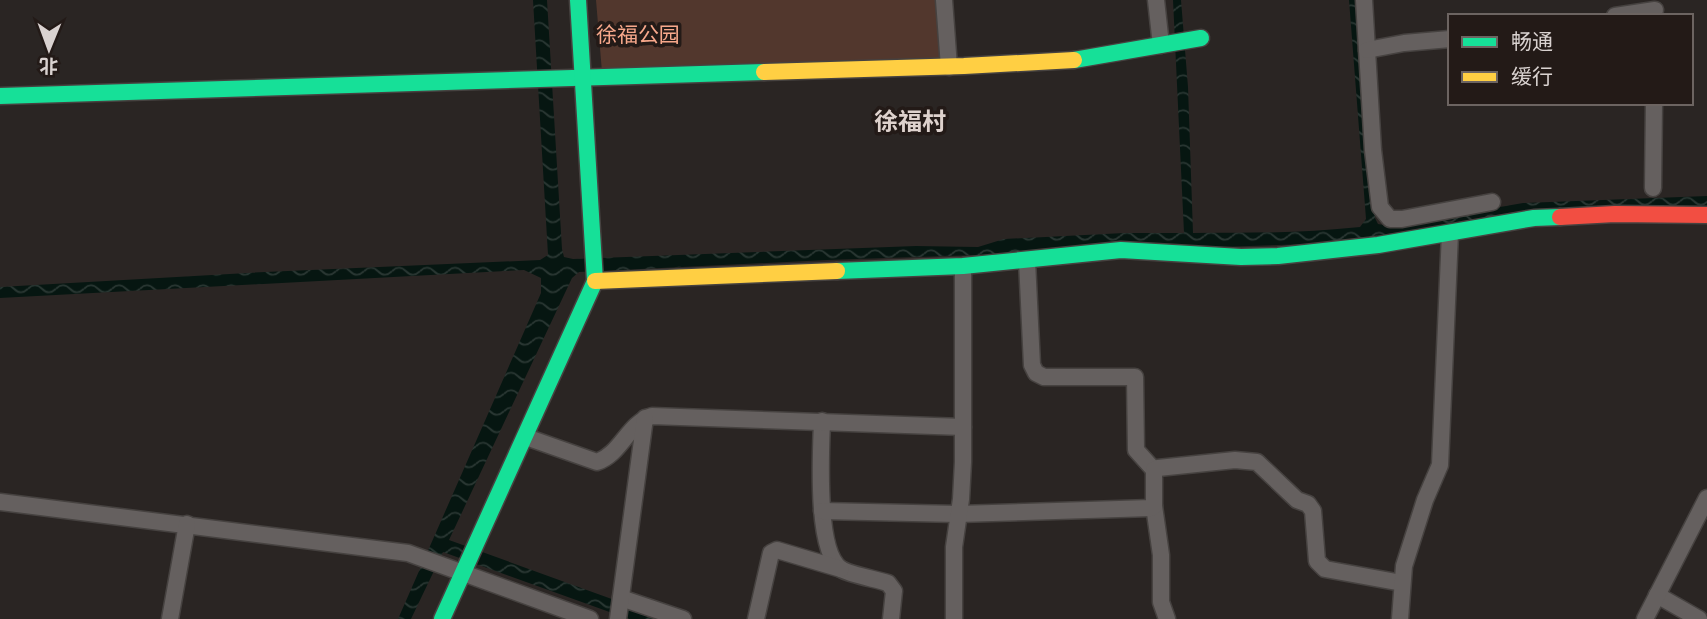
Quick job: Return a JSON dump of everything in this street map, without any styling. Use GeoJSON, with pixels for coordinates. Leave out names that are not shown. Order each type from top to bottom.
{"type":"FeatureCollection","features":[{"type":"Feature","properties":{"kind":"street"},"geometry":{"type":"LineString","coordinates":[[442,619],[595,281],[578,0]]}},
{"type":"Feature","properties":{"kind":"street"},"geometry":{"type":"LineString","coordinates":[[944,0],[949,67]]}},
{"type":"Feature","properties":{"kind":"street"},"geometry":{"type":"LineString","coordinates":[[1156,0],[1161,45]]}},
{"type":"Feature","properties":{"kind":"street"},"geometry":{"type":"LineString","coordinates":[[1364,0],[1373,150],[1380,207],[1390,219],[1402,219],[1492,202]]}},
{"type":"Feature","properties":{"kind":"street"},"geometry":{"type":"LineString","coordinates":[[1626,14],[1655,9]]}},
{"type":"Feature","properties":{"kind":"street"},"geometry":{"type":"LineString","coordinates":[[0,96],[949,67],[1083,59],[1202,38]]}},
{"type":"Feature","properties":{"kind":"street"},"geometry":{"type":"LineString","coordinates":[[1367,50],[1448,39]]}},
{"type":"Feature","properties":{"kind":"street"},"geometry":{"type":"LineString","coordinates":[[1653,188],[1654,105]]}},
{"type":"Feature","properties":{"kind":"street"},"geometry":{"type":"LineString","coordinates":[[595,281],[963,266],[1121,250],[1241,257],[1278,256],[1366,246],[1534,218],[1615,214],[1707,215]]}},
{"type":"Feature","properties":{"kind":"street"},"geometry":{"type":"LineString","coordinates":[[1399,619],[1404,566],[1440,465],[1450,233]]}},
{"type":"Feature","properties":{"kind":"street"},"geometry":{"type":"LineString","coordinates":[[1027,261],[1032,365],[1036,373],[1044,377],[1135,377],[1136,450],[1154,470],[1154,506],[1161,555],[1161,602],[1167,619]]}},
{"type":"Feature","properties":{"kind":"street"},"geometry":{"type":"LineString","coordinates":[[954,619],[954,547],[961,499],[963,427],[963,266]]}},
{"type":"Feature","properties":{"kind":"street"},"geometry":{"type":"LineString","coordinates":[[526,437],[597,463],[606,459],[639,420],[652,415],[963,427]]}},
{"type":"Feature","properties":{"kind":"street"},"geometry":{"type":"LineString","coordinates":[[618,619],[645,418]]}},
{"type":"Feature","properties":{"kind":"street"},"geometry":{"type":"LineString","coordinates":[[822,421],[820,498],[827,539],[841,569]]}},
{"type":"Feature","properties":{"kind":"street"},"geometry":{"type":"LineString","coordinates":[[1154,470],[1235,460],[1257,462],[1297,500],[1308,504],[1313,510],[1317,561],[1325,569],[1402,583]]}},
{"type":"Feature","properties":{"kind":"street"},"geometry":{"type":"LineString","coordinates":[[1645,619],[1707,498]]}},
{"type":"Feature","properties":{"kind":"street"},"geometry":{"type":"LineString","coordinates":[[0,502],[408,553],[590,619]]}},
{"type":"Feature","properties":{"kind":"street"},"geometry":{"type":"LineString","coordinates":[[822,511],[958,514],[1154,506]]}},
{"type":"Feature","properties":{"kind":"street"},"geometry":{"type":"LineString","coordinates":[[170,619],[187,524]]}},
{"type":"Feature","properties":{"kind":"street"},"geometry":{"type":"LineString","coordinates":[[757,619],[771,553],[777,550],[888,583],[894,591],[891,619]]}},
{"type":"Feature","properties":{"kind":"street"},"geometry":{"type":"LineString","coordinates":[[1657,595],[1699,619]]}},
{"type":"Feature","properties":{"kind":"street"},"geometry":{"type":"LineString","coordinates":[[621,598],[683,619]]}},
{"type":"Feature","properties":{"kind":"green space","name":"徐福公园"},"geometry":{"type":"Polygon","coordinates":[[[596,0],[942,0],[946,62],[602,72],[596,0]]]}},
{"type":"Feature","properties":{"kind":"water"},"geometry":{"type":"Polygon","coordinates":[[[533,0],[547,0],[562,249],[564,257],[573,259],[916,246],[978,247],[1004,239],[1184,233],[1173,0],[1181,0],[1188,87],[1193,233],[1339,229],[1360,227],[1366,219],[1349,0],[1357,0],[1375,218],[1378,224],[1390,226],[1523,203],[1707,196],[1707,208],[1338,243],[827,260],[579,272],[572,278],[449,540],[667,619],[629,619],[443,552],[411,619],[398,619],[541,293],[541,278],[524,270],[0,298],[0,287],[540,260],[548,255],[533,0]]]}},
{"type":"Feature","properties":{"kind":"traffic: fast"},"geometry":{"type":"LineString","coordinates":[[442,619],[595,281],[578,0]]}},
{"type":"Feature","properties":{"kind":"traffic: fast"},"geometry":{"type":"LineString","coordinates":[[1074,60],[1201,38]]}},
{"type":"Feature","properties":{"kind":"traffic: fast"},"geometry":{"type":"LineString","coordinates":[[0,96],[764,72]]}},
{"type":"Feature","properties":{"kind":"traffic: fast"},"geometry":{"type":"LineString","coordinates":[[837,271],[963,266],[1121,250],[1241,257],[1278,256],[1378,245],[1534,218],[1560,217]]}},
{"type":"Feature","properties":{"kind":"traffic: slow"},"geometry":{"type":"LineString","coordinates":[[764,72],[1074,60]]}},
{"type":"Feature","properties":{"kind":"traffic: slow"},"geometry":{"type":"LineString","coordinates":[[595,281],[837,271]]}},
{"type":"Feature","properties":{"kind":"traffic: jam"},"geometry":{"type":"LineString","coordinates":[[1560,217],[1615,214],[1707,215]]}},
{"type":"Feature","properties":{"kind":"district","name":"徐福村"},"geometry":{"type":"Point","coordinates":[910,122]}}]}
